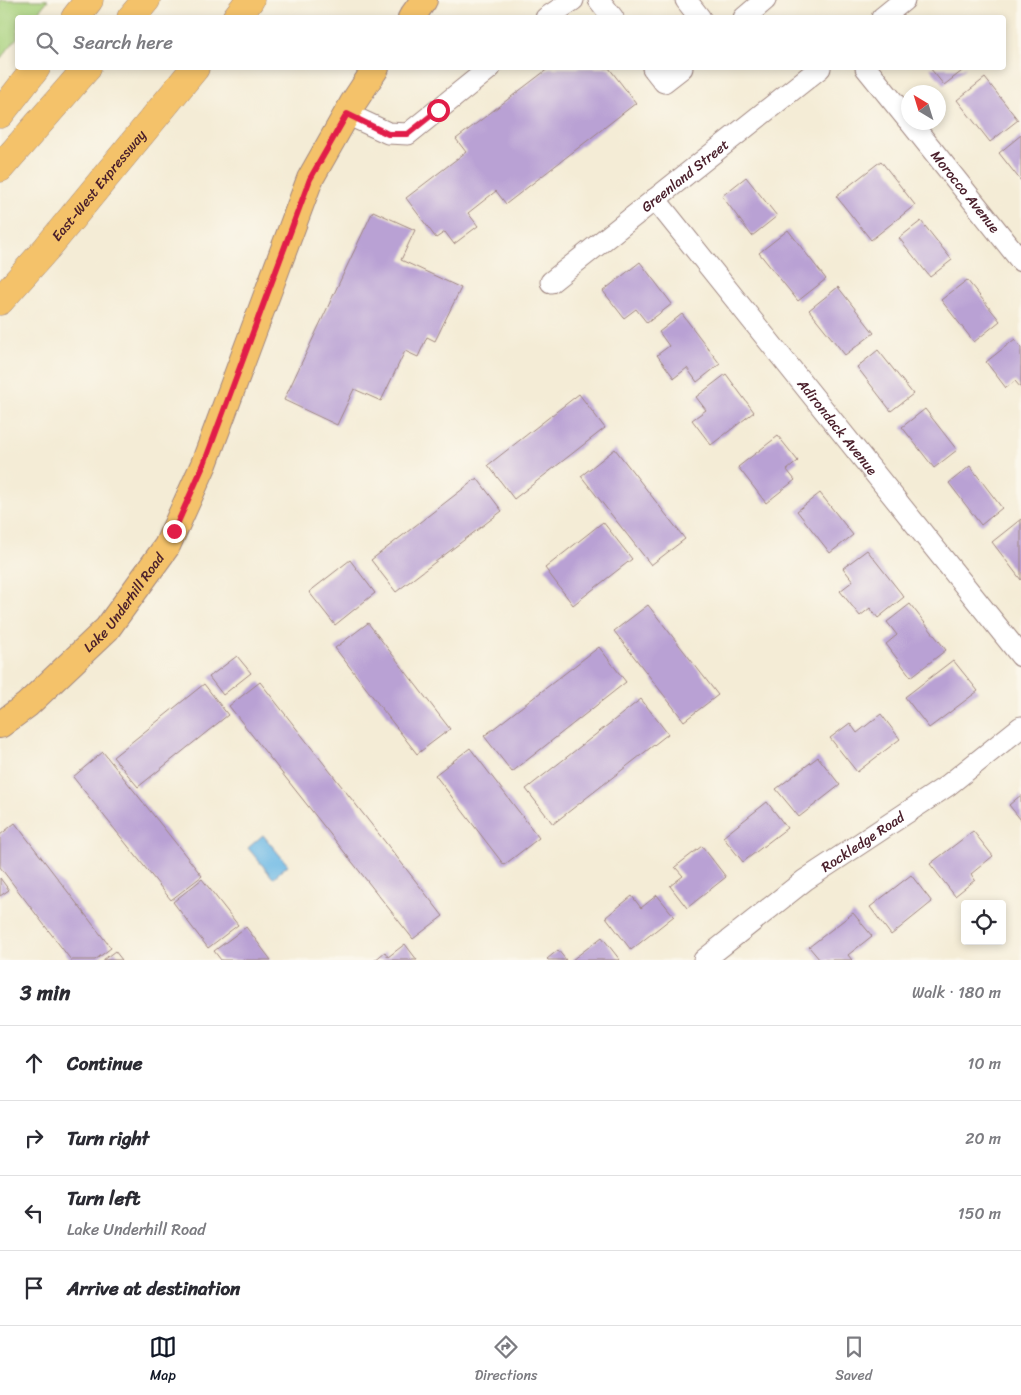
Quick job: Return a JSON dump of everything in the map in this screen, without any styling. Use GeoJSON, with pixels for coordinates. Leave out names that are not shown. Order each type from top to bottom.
{"type":"FeatureCollection","features":[{"type":"Feature","properties":{"kind":"highway"},"geometry":{"type":"LineString","coordinates":[[77,15],[89,0]]}},
{"type":"Feature","properties":{"kind":"highway"},"geometry":{"type":"LineString","coordinates":[[134,15],[146,0]]}},
{"type":"Feature","properties":{"kind":"highway"},"geometry":{"type":"LineString","coordinates":[[238,15],[250,0]]}},
{"type":"Feature","properties":{"kind":"highway"},"geometry":{"type":"LineString","coordinates":[[0,114],[34,70]]}},
{"type":"Feature","properties":{"kind":"highway"},"geometry":{"type":"LineString","coordinates":[[0,168],[86,70]]}},
{"type":"Feature","properties":{"kind":"highway","name":"East-West Expressway"},"geometry":{"type":"LineString","coordinates":[[0,301],[193,70]]}},
{"type":"Feature","properties":{"kind":"main road","name":"Lake Underhill Road"},"geometry":{"type":"LineString","coordinates":[[0,726],[26,705],[107,629],[168,546],[204,464],[310,179],[375,70]]}},
{"type":"Feature","properties":{"kind":"street"},"geometry":{"type":"LineString","coordinates":[[550,15],[573,0]]}},
{"type":"Feature","properties":{"kind":"street"},"geometry":{"type":"LineString","coordinates":[[599,0],[611,15]]}},
{"type":"Feature","properties":{"kind":"street"},"geometry":{"type":"LineString","coordinates":[[686,0],[698,15]]}},
{"type":"Feature","properties":{"kind":"street"},"geometry":{"type":"LineString","coordinates":[[748,15],[765,0]]}},
{"type":"Feature","properties":{"kind":"street"},"geometry":{"type":"LineString","coordinates":[[886,15],[904,0]]}},
{"type":"Feature","properties":{"kind":"street"},"geometry":{"type":"LineString","coordinates":[[347,114],[388,134],[408,134],[488,70]]}},
{"type":"Feature","properties":{"kind":"street"},"geometry":{"type":"LineString","coordinates":[[654,70],[664,82],[679,70]]}},
{"type":"Feature","properties":{"kind":"street","name":"Greenland Street"},"geometry":{"type":"LineString","coordinates":[[551,282],[817,70]]}},
{"type":"Feature","properties":{"kind":"street","name":"Morocco Avenue"},"geometry":{"type":"LineString","coordinates":[[868,70],[901,111]]}},
{"type":"Feature","properties":{"kind":"street","name":"Morocco Avenue"},"geometry":{"type":"LineString","coordinates":[[916,130],[1021,261]]}},
{"type":"Feature","properties":{"kind":"street","name":"Adirondack Avenue"},"geometry":{"type":"LineString","coordinates":[[656,199],[1021,656]]}},
{"type":"Feature","properties":{"kind":"street","name":"Rockledge Road"},"geometry":{"type":"LineString","coordinates":[[704,960],[805,880],[948,786],[1021,727]]}},
{"type":"Feature","properties":{"kind":"green space"},"geometry":{"type":"Polygon","coordinates":[[[0,0],[48,0],[36,15],[15,15],[15,40],[0,59],[0,0]]]}},
{"type":"Feature","properties":{"kind":"water"},"geometry":{"type":"Polygon","coordinates":[[[263,835],[288,865],[273,878],[248,848],[263,835]]]}},
{"type":"Feature","properties":{"kind":"building"},"geometry":{"type":"Polygon","coordinates":[[[546,70],[611,70],[636,103],[506,204],[496,191],[468,213],[478,226],[454,244],[445,232],[436,238],[406,198],[466,152],[456,139],[546,70]]]}},
{"type":"Feature","properties":{"kind":"building"},"geometry":{"type":"Polygon","coordinates":[[[932,70],[963,70],[944,85],[932,70]]]}},
{"type":"Feature","properties":{"kind":"building"},"geometry":{"type":"Polygon","coordinates":[[[985,78],[1018,120],[990,142],[957,100],[985,78]]]}},
{"type":"Feature","properties":{"kind":"building"},"geometry":{"type":"Polygon","coordinates":[[[1021,135],[1021,181],[999,153],[1021,135]]]}},
{"type":"Feature","properties":{"kind":"building"},"geometry":{"type":"Polygon","coordinates":[[[881,161],[915,205],[871,240],[836,196],[881,161]]]}},
{"type":"Feature","properties":{"kind":"building"},"geometry":{"type":"Polygon","coordinates":[[[746,177],[777,216],[752,236],[722,196],[746,177]]]}},
{"type":"Feature","properties":{"kind":"building"},"geometry":{"type":"Polygon","coordinates":[[[373,211],[415,230],[401,260],[461,288],[435,341],[427,337],[418,357],[405,351],[381,401],[354,389],[337,425],[284,400],[373,211]]]}},
{"type":"Feature","properties":{"kind":"building"},"geometry":{"type":"Polygon","coordinates":[[[921,221],[952,260],[930,277],[899,238],[921,221]]]}},
{"type":"Feature","properties":{"kind":"building"},"geometry":{"type":"Polygon","coordinates":[[[788,230],[826,279],[798,301],[759,253],[788,230]]]}},
{"type":"Feature","properties":{"kind":"building"},"geometry":{"type":"Polygon","coordinates":[[[640,262],[672,304],[647,323],[636,309],[624,318],[603,291],[640,262]]]}},
{"type":"Feature","properties":{"kind":"building"},"geometry":{"type":"Polygon","coordinates":[[[967,280],[1000,321],[974,342],[941,300],[967,280]]]}},
{"type":"Feature","properties":{"kind":"building"},"geometry":{"type":"Polygon","coordinates":[[[838,287],[874,333],[845,355],[809,310],[838,287]]]}},
{"type":"Feature","properties":{"kind":"building"},"geometry":{"type":"Polygon","coordinates":[[[682,314],[720,364],[697,382],[687,368],[674,378],[657,355],[669,346],[659,332],[682,314]]]}},
{"type":"Feature","properties":{"kind":"building"},"geometry":{"type":"Polygon","coordinates":[[[1015,339],[1021,347],[1021,388],[1015,381],[1006,388],[986,362],[1015,339]]]}},
{"type":"Feature","properties":{"kind":"building"},"geometry":{"type":"Polygon","coordinates":[[[878,350],[913,394],[891,411],[857,367],[878,350]]]}},
{"type":"Feature","properties":{"kind":"building"},"geometry":{"type":"Polygon","coordinates":[[[726,374],[754,412],[711,445],[692,420],[706,410],[696,397],[726,374]]]}},
{"type":"Feature","properties":{"kind":"building"},"geometry":{"type":"Polygon","coordinates":[[[579,394],[605,428],[514,499],[488,465],[579,394]]]}},
{"type":"Feature","properties":{"kind":"building"},"geometry":{"type":"Polygon","coordinates":[[[925,409],[957,450],[934,468],[902,427],[925,409]]]}},
{"type":"Feature","properties":{"kind":"building"},"geometry":{"type":"Polygon","coordinates":[[[778,436],[798,461],[787,470],[795,480],[766,503],[738,467],[778,436]]]}},
{"type":"Feature","properties":{"kind":"building"},"geometry":{"type":"Polygon","coordinates":[[[615,449],[685,539],[651,565],[581,476],[615,449]]]}},
{"type":"Feature","properties":{"kind":"building"},"geometry":{"type":"Polygon","coordinates":[[[970,466],[1002,508],[981,525],[949,483],[970,466]]]}},
{"type":"Feature","properties":{"kind":"building"},"geometry":{"type":"Polygon","coordinates":[[[477,478],[502,511],[396,592],[371,560],[477,478]]]}},
{"type":"Feature","properties":{"kind":"building"},"geometry":{"type":"Polygon","coordinates":[[[820,493],[853,535],[830,553],[797,511],[820,493]]]}},
{"type":"Feature","properties":{"kind":"building"},"geometry":{"type":"Polygon","coordinates":[[[1021,519],[1021,580],[992,542],[1021,519]]]}},
{"type":"Feature","properties":{"kind":"building"},"geometry":{"type":"Polygon","coordinates":[[[603,522],[632,559],[573,605],[545,568],[603,522]]]}},
{"type":"Feature","properties":{"kind":"building"},"geometry":{"type":"Polygon","coordinates":[[[867,550],[904,597],[878,618],[870,608],[860,616],[840,591],[853,581],[843,568],[867,550]]]}},
{"type":"Feature","properties":{"kind":"building"},"geometry":{"type":"Polygon","coordinates":[[[350,560],[375,593],[335,625],[309,592],[350,560]]]}},
{"type":"Feature","properties":{"kind":"building"},"geometry":{"type":"Polygon","coordinates":[[[910,604],[946,650],[911,677],[886,644],[897,635],[887,622],[910,604]]]}},
{"type":"Feature","properties":{"kind":"building"},"geometry":{"type":"Polygon","coordinates":[[[648,605],[718,695],[684,721],[614,631],[648,605]]]}},
{"type":"Feature","properties":{"kind":"building"},"geometry":{"type":"Polygon","coordinates":[[[368,623],[450,729],[417,754],[335,648],[368,623]]]}},
{"type":"Feature","properties":{"kind":"building"},"geometry":{"type":"Polygon","coordinates":[[[599,647],[626,682],[512,772],[484,736],[599,647]]]}},
{"type":"Feature","properties":{"kind":"building"},"geometry":{"type":"Polygon","coordinates":[[[237,656],[251,673],[223,695],[209,677],[237,656]]]}},
{"type":"Feature","properties":{"kind":"building"},"geometry":{"type":"Polygon","coordinates":[[[953,660],[978,691],[929,728],[905,697],[953,660]]]}},
{"type":"Feature","properties":{"kind":"building"},"geometry":{"type":"Polygon","coordinates":[[[260,682],[443,916],[413,939],[229,706],[260,682]]]}},
{"type":"Feature","properties":{"kind":"building"},"geometry":{"type":"Polygon","coordinates":[[[204,684],[228,715],[138,787],[113,757],[204,684]]]}},
{"type":"Feature","properties":{"kind":"building"},"geometry":{"type":"Polygon","coordinates":[[[641,699],[668,734],[553,824],[526,789],[641,699]]]}},
{"type":"Feature","properties":{"kind":"building"},"geometry":{"type":"Polygon","coordinates":[[[881,714],[900,739],[857,772],[830,738],[850,723],[857,733],[881,714]]]}},
{"type":"Feature","properties":{"kind":"building"},"geometry":{"type":"Polygon","coordinates":[[[470,748],[539,838],[504,865],[435,775],[470,748]]]}},
{"type":"Feature","properties":{"kind":"building"},"geometry":{"type":"Polygon","coordinates":[[[103,752],[202,876],[171,900],[73,777],[103,752]]]}},
{"type":"Feature","properties":{"kind":"building"},"geometry":{"type":"Polygon","coordinates":[[[818,757],[840,785],[799,817],[776,789],[818,757]]]}},
{"type":"Feature","properties":{"kind":"building"},"geometry":{"type":"Polygon","coordinates":[[[1021,795],[1021,820],[1009,805],[1021,795]]]}},
{"type":"Feature","properties":{"kind":"building"},"geometry":{"type":"Polygon","coordinates":[[[767,802],[787,828],[743,862],[723,837],[767,802]]]}},
{"type":"Feature","properties":{"kind":"building"},"geometry":{"type":"Polygon","coordinates":[[[15,823],[111,948],[95,960],[71,960],[0,867],[0,835],[15,823]]]}},
{"type":"Feature","properties":{"kind":"building"},"geometry":{"type":"Polygon","coordinates":[[[973,831],[993,856],[971,874],[975,880],[955,896],[930,864],[973,831]]]}},
{"type":"Feature","properties":{"kind":"building"},"geometry":{"type":"Polygon","coordinates":[[[702,846],[726,877],[687,908],[670,886],[683,876],[675,867],[702,846]]]}},
{"type":"Feature","properties":{"kind":"building"},"geometry":{"type":"Polygon","coordinates":[[[911,875],[932,902],[891,935],[870,907],[911,875]]]}},
{"type":"Feature","properties":{"kind":"building"},"geometry":{"type":"Polygon","coordinates":[[[0,878],[9,890],[0,896],[0,878]]]}},
{"type":"Feature","properties":{"kind":"building"},"geometry":{"type":"Polygon","coordinates":[[[202,879],[238,925],[208,948],[173,902],[202,879]]]}},
{"type":"Feature","properties":{"kind":"building"},"geometry":{"type":"Polygon","coordinates":[[[657,895],[674,916],[631,950],[606,917],[632,896],[641,908],[657,895]]]}},
{"type":"Feature","properties":{"kind":"building"},"geometry":{"type":"Polygon","coordinates":[[[853,913],[872,936],[848,955],[852,960],[820,960],[809,947],[853,913]]]}},
{"type":"Feature","properties":{"kind":"building"},"geometry":{"type":"Polygon","coordinates":[[[246,927],[271,960],[221,960],[214,951],[246,927]]]}},
{"type":"Feature","properties":{"kind":"building"},"geometry":{"type":"Polygon","coordinates":[[[602,937],[620,960],[572,960],[602,937]]]}},
{"type":"Feature","properties":{"kind":"building"},"geometry":{"type":"Polygon","coordinates":[[[405,944],[417,960],[375,960],[385,952],[388,957],[405,944]]]}},
{"type":"Feature","properties":{"kind":"building"},"geometry":{"type":"Polygon","coordinates":[[[558,950],[566,960],[547,959],[558,950]]]}},
{"type":"Feature","properties":{"kind":"building"},"geometry":{"type":"Polygon","coordinates":[[[115,951],[122,960],[103,960],[115,951]]]}},
{"type":"Feature","properties":{"kind":"route"},"geometry":{"type":"LineString","coordinates":[[174,531],[204,464],[310,179],[347,114],[388,134],[408,134],[438,110]]}}]}
